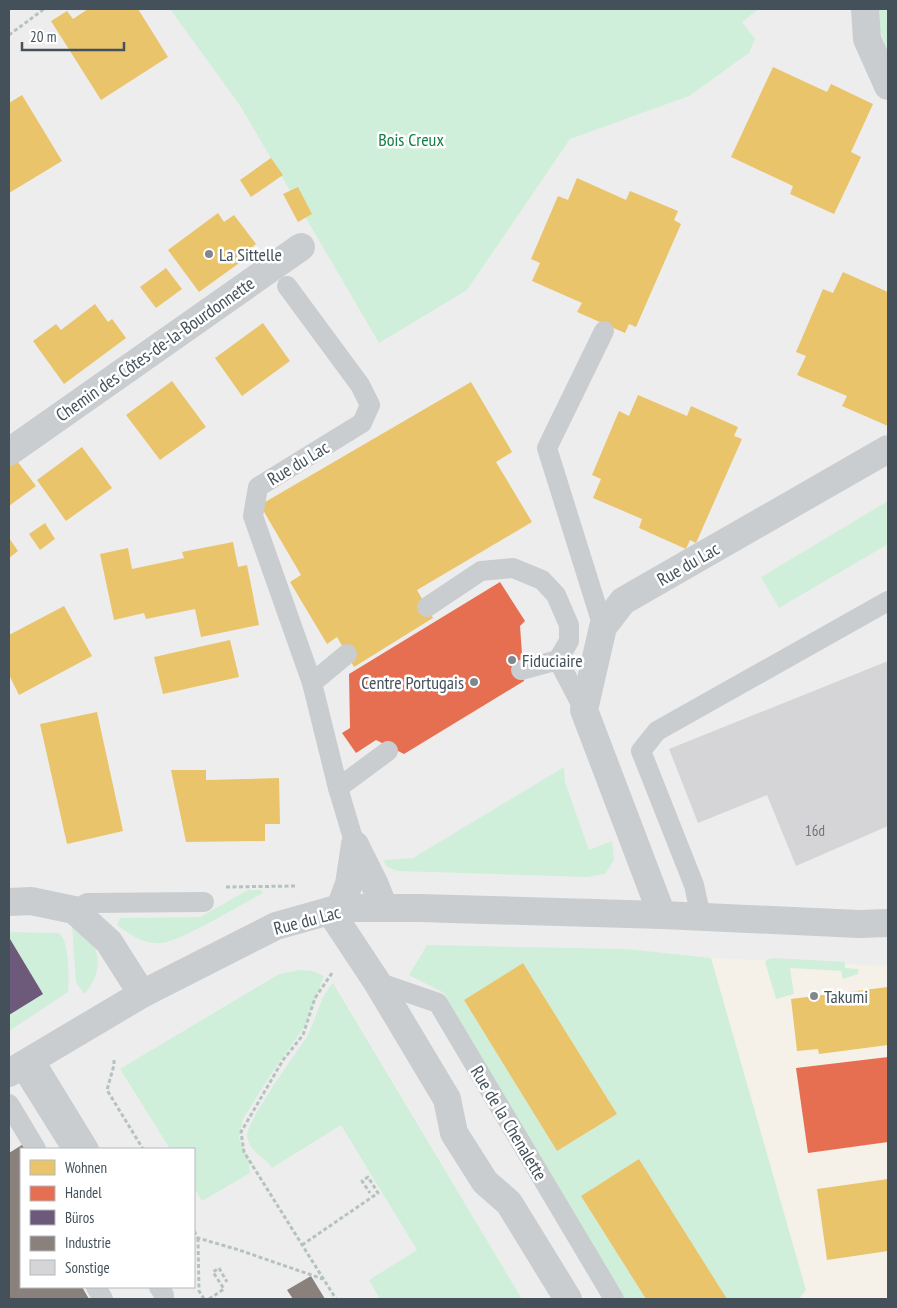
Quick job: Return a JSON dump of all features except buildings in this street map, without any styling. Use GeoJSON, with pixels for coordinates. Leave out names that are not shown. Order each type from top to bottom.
{"type":"FeatureCollection","features":[{"type":"Feature","properties":{"kind":"street"},"geometry":{"type":"LineString","coordinates":[[865,9],[867,39],[888,86]]}},
{"type":"Feature","properties":{"kind":"street","name":"Chemin des Côtes-de-la-Bourdonnette"},"geometry":{"type":"LineString","coordinates":[[9,452],[301,247]]}},
{"type":"Feature","properties":{"kind":"street","name":"Rue du Lac"},"geometry":{"type":"LineString","coordinates":[[584,710],[603,627],[623,601],[888,449]]}},
{"type":"Feature","properties":{"kind":"street"},"geometry":{"type":"LineString","coordinates":[[584,710],[662,915]]}},
{"type":"Feature","properties":{"kind":"street"},"geometry":{"type":"LineString","coordinates":[[355,845],[384,908]]}},
{"type":"Feature","properties":{"kind":"street"},"geometry":{"type":"LineString","coordinates":[[355,845],[349,884],[335,910],[447,1099],[454,1133],[484,1182],[509,1203],[568,1299]]}},
{"type":"Feature","properties":{"kind":"street"},"geometry":{"type":"LineString","coordinates":[[9,902],[31,902],[74,910],[109,942],[142,994]]}},
{"type":"Feature","properties":{"kind":"street","name":"Rue du Lac"},"geometry":{"type":"LineString","coordinates":[[21,1066],[142,994],[276,926],[335,910],[384,908],[888,923]]}},
{"type":"Feature","properties":{"kind":"lane","name":"Rue du Lac"},"geometry":{"type":"LineString","coordinates":[[287,286],[360,385],[370,405],[362,423],[258,487],[253,516],[312,683],[338,788],[355,845]]}},
{"type":"Feature","properties":{"kind":"lane"},"geometry":{"type":"LineString","coordinates":[[603,627],[547,448],[604,331]]}},
{"type":"Feature","properties":{"kind":"lane"},"geometry":{"type":"LineString","coordinates":[[426,607],[482,571],[513,568],[542,580],[556,595],[569,625],[569,641],[558,660],[521,670]]}},
{"type":"Feature","properties":{"kind":"lane"},"geometry":{"type":"LineString","coordinates":[[701,917],[694,885],[641,751],[657,731],[888,601]]}},
{"type":"Feature","properties":{"kind":"lane"},"geometry":{"type":"LineString","coordinates":[[312,683],[346,654]]}},
{"type":"Feature","properties":{"kind":"lane"},"geometry":{"type":"LineString","coordinates":[[558,660],[584,710]]}},
{"type":"Feature","properties":{"kind":"lane"},"geometry":{"type":"LineString","coordinates":[[338,788],[388,751]]}},
{"type":"Feature","properties":{"kind":"lane"},"geometry":{"type":"LineString","coordinates":[[74,910],[87,903],[204,902]]}},
{"type":"Feature","properties":{"kind":"lane","name":"Rue de la Chenalette"},"geometry":{"type":"LineString","coordinates":[[377,982],[438,1003],[614,1299]]}},
{"type":"Feature","properties":{"kind":"lane"},"geometry":{"type":"LineString","coordinates":[[21,1066],[71,1148]]}},
{"type":"Feature","properties":{"kind":"lane"},"geometry":{"type":"LineString","coordinates":[[21,1066],[87,1148]]}},
{"type":"Feature","properties":{"kind":"lane"},"geometry":{"type":"LineString","coordinates":[[9,1104],[35,1148]]}},
{"type":"Feature","properties":{"kind":"lane"},"geometry":{"type":"LineString","coordinates":[[97,1288],[103,1299]]}},
{"type":"Feature","properties":{"kind":"path"},"geometry":{"type":"LineString","coordinates":[[9,35],[44,9]]}},
{"type":"Feature","properties":{"kind":"path"},"geometry":{"type":"LineString","coordinates":[[335,968],[315,998],[303,1035],[283,1060],[241,1132],[244,1152],[336,1299]]}},
{"type":"Feature","properties":{"kind":"path"},"geometry":{"type":"LineString","coordinates":[[114,1060],[107,1090],[142,1148]]}},
{"type":"Feature","properties":{"kind":"path"},"geometry":{"type":"LineString","coordinates":[[302,1245],[378,1194],[368,1177],[362,1181],[370,1193]]}},
{"type":"Feature","properties":{"kind":"path"},"geometry":{"type":"LineString","coordinates":[[195,1233],[198,1238],[199,1291],[204,1299]]}},
{"type":"Feature","properties":{"kind":"path"},"geometry":{"type":"LineString","coordinates":[[198,1238],[323,1279]]}},
{"type":"Feature","properties":{"kind":"path"},"geometry":{"type":"LineString","coordinates":[[210,1299],[224,1289],[213,1272],[219,1268],[227,1282]]}},
{"type":"Feature","properties":{"kind":"shaded area"},"geometry":{"type":"Polygon","coordinates":[[[711,958],[888,966],[888,1299],[799,1299],[805,1289],[711,958]]]}},
{"type":"Feature","properties":{"kind":"green space","name":"Bois Creux"},"geometry":{"type":"Polygon","coordinates":[[[170,9],[759,9],[742,22],[755,39],[749,53],[689,96],[570,139],[467,290],[379,343],[241,107],[170,9]]]}},
{"type":"Feature","properties":{"kind":"green space"},"geometry":{"type":"Polygon","coordinates":[[[873,9],[888,9],[888,53],[873,9]]]}},
{"type":"Feature","properties":{"kind":"green space"},"geometry":{"type":"Polygon","coordinates":[[[888,501],[888,544],[779,608],[761,577],[888,501]]]}},
{"type":"Feature","properties":{"kind":"green space"},"geometry":{"type":"Polygon","coordinates":[[[564,767],[565,782],[589,850],[612,841],[614,860],[605,874],[587,877],[397,871],[387,867],[383,860],[413,858],[564,767]]]}},
{"type":"Feature","properties":{"kind":"green space"},"geometry":{"type":"Polygon","coordinates":[[[248,890],[261,890],[263,893],[198,929],[162,943],[144,941],[132,936],[117,925],[120,918],[200,917],[248,890]]]}},
{"type":"Feature","properties":{"kind":"green space"},"geometry":{"type":"Polygon","coordinates":[[[72,925],[90,940],[97,956],[98,963],[95,977],[84,994],[76,982],[72,925]]]}},
{"type":"Feature","properties":{"kind":"green space"},"geometry":{"type":"Polygon","coordinates":[[[9,932],[59,933],[63,938],[67,952],[69,978],[68,992],[9,1031],[9,1015],[43,994],[9,939],[9,932]]]}},
{"type":"Feature","properties":{"kind":"green space"},"geometry":{"type":"Polygon","coordinates":[[[427,945],[626,949],[711,958],[806,1290],[799,1299],[727,1299],[639,1159],[581,1196],[646,1299],[623,1299],[444,993],[409,975],[427,945]],[[523,963],[464,1000],[557,1151],[617,1114],[523,963]]]}},
{"type":"Feature","properties":{"kind":"green space"},"geometry":{"type":"Polygon","coordinates":[[[768,959],[845,962],[845,968],[858,969],[858,974],[843,979],[841,971],[790,968],[794,994],[776,999],[765,962],[768,959]]]}},
{"type":"Feature","properties":{"kind":"green space"},"geometry":{"type":"Polygon","coordinates":[[[301,970],[313,971],[324,976],[305,1026],[271,1074],[243,1119],[239,1138],[248,1158],[250,1173],[202,1201],[195,1190],[195,1148],[169,1148],[120,1069],[279,974],[301,970]]]}},
{"type":"Feature","properties":{"kind":"green space"},"geometry":{"type":"Polygon","coordinates":[[[333,983],[522,1299],[380,1299],[369,1280],[417,1250],[341,1125],[272,1168],[248,1142],[247,1136],[254,1118],[270,1090],[307,1037],[323,997],[333,983]]]}},
{"type":"Feature","properties":{"kind":"place","name":"La Sittelle"},"geometry":{"type":"Point","coordinates":[209,254]}},
{"type":"Feature","properties":{"kind":"place","name":"Fiduciaire"},"geometry":{"type":"Point","coordinates":[512,660]}},
{"type":"Feature","properties":{"kind":"place","name":"Centre Portugais"},"geometry":{"type":"Point","coordinates":[474,682]}},
{"type":"Feature","properties":{"kind":"place","name":"Takumi"},"geometry":{"type":"Point","coordinates":[814,996]}}]}
